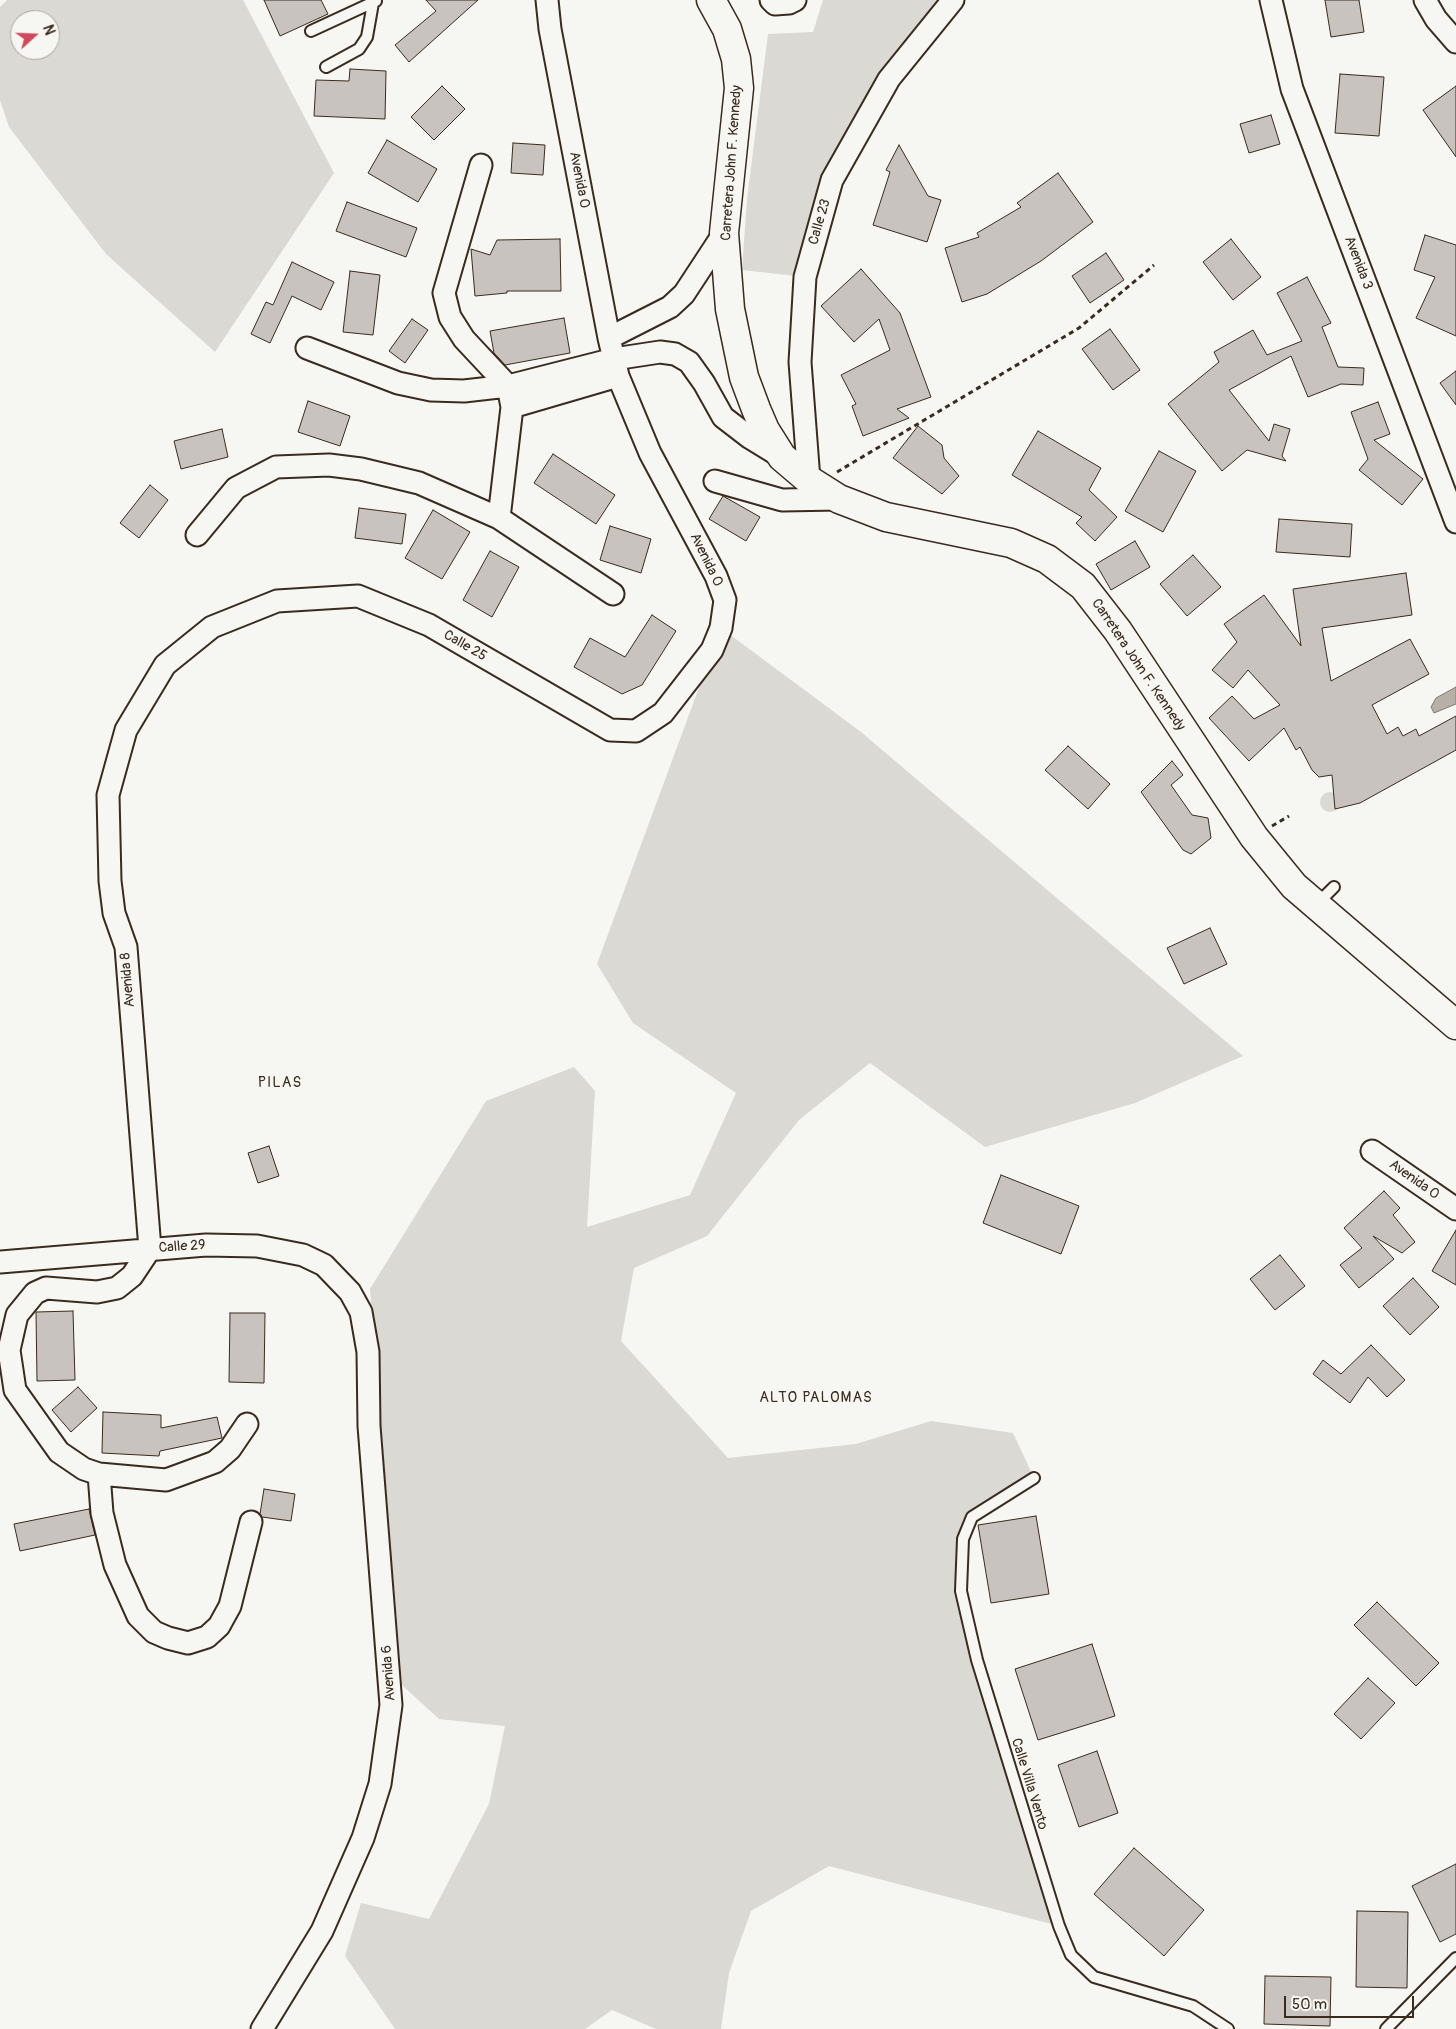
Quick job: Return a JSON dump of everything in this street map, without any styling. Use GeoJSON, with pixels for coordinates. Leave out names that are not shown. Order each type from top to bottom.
{"type":"FeatureCollection","features":[{"type":"Feature","properties":{"kind":"main road","name":"Carretera John F. Kennedy"},"geometry":{"type":"LineString","coordinates":[[711,0],[727,29],[736,59],[739,88],[724,232],[730,310],[744,377],[765,430],[782,458],[839,499],[886,517],[1011,543],[1047,558],[1083,586],[1118,631],[1254,837],[1294,886],[1325,896],[1456,1025]]}},
{"type":"Feature","properties":{"kind":"street","name":"Avenida 0"},"geometry":{"type":"LineString","coordinates":[[547,0],[550,30],[616,368],[650,453],[716,576],[724,600],[721,628]]}},
{"type":"Feature","properties":{"kind":"street"},"geometry":{"type":"LineString","coordinates":[[771,0],[775,4],[790,3],[795,0]]}},
{"type":"Feature","properties":{"kind":"street","name":"Calle 23"},"geometry":{"type":"LineString","coordinates":[[813,482],[800,362],[805,277],[832,180],[889,79],[954,0]]}},
{"type":"Feature","properties":{"kind":"street","name":"Avenida 3"},"geometry":{"type":"LineString","coordinates":[[1271,0],[1292,90],[1456,522]]}},
{"type":"Feature","properties":{"kind":"street"},"geometry":{"type":"LineString","coordinates":[[1425,0],[1436,19],[1456,42]]}},
{"type":"Feature","properties":{"kind":"street"},"geometry":{"type":"LineString","coordinates":[[481,165],[444,293],[450,317],[464,339],[508,386],[512,407],[499,518]]}},
{"type":"Feature","properties":{"kind":"street"},"geometry":{"type":"LineString","coordinates":[[609,338],[670,307],[684,294],[724,232]]}},
{"type":"Feature","properties":{"kind":"street"},"geometry":{"type":"LineString","coordinates":[[307,348],[398,383],[431,390],[464,391],[508,386],[616,368]]}},
{"type":"Feature","properties":{"kind":"street"},"geometry":{"type":"LineString","coordinates":[[512,407],[660,352],[675,354],[689,362],[704,383],[723,417],[749,437],[782,458]]}},
{"type":"Feature","properties":{"kind":"street"},"geometry":{"type":"LineString","coordinates":[[197,535],[236,488],[276,467],[329,465],[361,469],[418,483],[499,518],[613,594]]}},
{"type":"Feature","properties":{"kind":"street"},"geometry":{"type":"LineString","coordinates":[[715,481],[782,500],[839,499]]}},
{"type":"Feature","properties":{"kind":"street","name":"Calle 25"},"geometry":{"type":"LineString","coordinates":[[165,665],[212,626],[278,601],[358,596],[429,625],[610,730],[636,731],[663,713],[712,650],[721,628]]}},
{"type":"Feature","properties":{"kind":"street","name":"Avenida 8"},"geometry":{"type":"LineString","coordinates":[[150,1249],[126,947],[114,913],[110,881],[108,795],[126,730],[165,665]]}},
{"type":"Feature","properties":{"kind":"street","name":"Avenida 0"},"geometry":{"type":"LineString","coordinates":[[1372,1151],[1456,1209]]}},
{"type":"Feature","properties":{"kind":"street","name":"Calle 29"},"geometry":{"type":"LineString","coordinates":[[0,1262],[206,1245],[257,1246],[303,1255],[324,1265],[350,1292]]}},
{"type":"Feature","properties":{"kind":"street"},"geometry":{"type":"LineString","coordinates":[[150,1249],[132,1276],[117,1288],[97,1292],[46,1288],[35,1293],[16,1315],[9,1350],[15,1390],[59,1452],[84,1469],[99,1474],[166,1480],[215,1462],[230,1449],[247,1424]]}},
{"type":"Feature","properties":{"kind":"street","name":"Avenida 6"},"geometry":{"type":"LineString","coordinates":[[262,2029],[322,1931],[363,1838],[380,1784],[391,1706],[369,1426],[368,1352],[361,1312],[350,1292]]}},
{"type":"Feature","properties":{"kind":"street"},"geometry":{"type":"LineString","coordinates":[[99,1474],[102,1513],[115,1565],[138,1616],[154,1632],[168,1638],[188,1643],[207,1637],[220,1626],[230,1606],[251,1522]]}},
{"type":"Feature","properties":{"kind":"lane"},"geometry":{"type":"LineString","coordinates":[[311,32],[375,2]]}},
{"type":"Feature","properties":{"kind":"lane"},"geometry":{"type":"LineString","coordinates":[[326,67],[360,49],[367,37],[375,2]]}},
{"type":"Feature","properties":{"kind":"lane","name":"Calle Villa Vento"},"geometry":{"type":"LineString","coordinates":[[1034,1478],[972,1516],[963,1539],[961,1591],[977,1660],[1059,1926],[1071,1955],[1094,1977],[1193,2006],[1228,2029]]}},
{"type":"Feature","properties":{"kind":"lane"},"geometry":{"type":"LineString","coordinates":[[1386,2029],[1456,1958]]}},
{"type":"Feature","properties":{"kind":"path"},"geometry":{"type":"LineString","coordinates":[[813,482],[1079,328],[1154,265]]}},
{"type":"Feature","properties":{"kind":"path"},"geometry":{"type":"LineString","coordinates":[[1281,820],[1289,816]]}},
{"type":"Feature","properties":{"kind":"shaded area"},"geometry":{"type":"Polygon","coordinates":[[[7,0],[243,0],[334,173],[215,352],[106,254],[9,127],[0,100],[0,7],[7,0]]]}},
{"type":"Feature","properties":{"kind":"shaded area"},"geometry":{"type":"Polygon","coordinates":[[[823,0],[953,0],[832,180],[805,277],[742,270],[747,199],[768,34],[813,32],[823,0]]]}},
{"type":"Feature","properties":{"kind":"shaded area"},"geometry":{"type":"Polygon","coordinates":[[[721,628],[861,732],[1243,1056],[1135,1103],[985,1147],[870,1063],[799,1120],[707,1236],[634,1268],[621,1341],[728,1458],[856,1444],[931,1421],[1013,1433],[1034,1478],[972,1517],[963,1539],[961,1591],[1059,1926],[829,1866],[751,1911],[729,1973],[721,2029],[656,2029],[612,2010],[585,2029],[395,2029],[345,1956],[361,1903],[429,1919],[489,1804],[505,1726],[439,1719],[402,1685],[370,1289],[486,1101],[574,1067],[595,1091],[587,1227],[690,1195],[736,1093],[633,1023],[597,964],[721,628]]]}},
{"type":"Feature","properties":{"kind":"shaded area"},"geometry":{"type":"Polygon","coordinates":[[[1456,687],[1456,704],[1434,713],[1431,707],[1436,698],[1456,687]]]}},
{"type":"Feature","properties":{"kind":"shaded area"},"geometry":{"type":"Polygon","coordinates":[[[1330,792],[1337,795],[1340,802],[1337,809],[1330,812],[1323,809],[1320,802],[1323,795],[1330,792]]]}},
{"type":"Feature","properties":{"kind":"building"},"geometry":{"type":"Polygon","coordinates":[[[264,0],[321,0],[328,14],[280,36],[264,0]]]}},
{"type":"Feature","properties":{"kind":"building"},"geometry":{"type":"Polygon","coordinates":[[[426,0],[478,0],[409,62],[395,45],[436,11],[426,0]]]}},
{"type":"Feature","properties":{"kind":"building"},"geometry":{"type":"Polygon","coordinates":[[[1325,0],[1359,0],[1364,32],[1331,37],[1325,0]]]}},
{"type":"Feature","properties":{"kind":"building"},"geometry":{"type":"Polygon","coordinates":[[[350,69],[386,71],[385,119],[314,116],[316,80],[349,81],[350,69]]]}},
{"type":"Feature","properties":{"kind":"building"},"geometry":{"type":"Polygon","coordinates":[[[1340,74],[1384,77],[1379,136],[1335,133],[1340,74]]]}},
{"type":"Feature","properties":{"kind":"building"},"geometry":{"type":"Polygon","coordinates":[[[442,86],[465,109],[434,140],[411,117],[442,86]]]}},
{"type":"Feature","properties":{"kind":"building"},"geometry":{"type":"Polygon","coordinates":[[[1456,86],[1456,157],[1423,110],[1456,86]]]}},
{"type":"Feature","properties":{"kind":"building"},"geometry":{"type":"Polygon","coordinates":[[[1271,115],[1280,144],[1249,153],[1240,124],[1271,115]]]}},
{"type":"Feature","properties":{"kind":"building"},"geometry":{"type":"Polygon","coordinates":[[[387,140],[437,169],[418,202],[368,173],[387,140]]]}},
{"type":"Feature","properties":{"kind":"building"},"geometry":{"type":"Polygon","coordinates":[[[513,143],[545,145],[543,175],[511,173],[513,143]]]}},
{"type":"Feature","properties":{"kind":"building"},"geometry":{"type":"Polygon","coordinates":[[[899,145],[928,196],[941,200],[927,242],[873,225],[890,172],[886,170],[899,145]]]}},
{"type":"Feature","properties":{"kind":"building"},"geometry":{"type":"Polygon","coordinates":[[[1058,173],[1093,222],[1041,261],[987,294],[962,302],[945,248],[979,237],[977,233],[1021,207],[1017,203],[1058,173]]]}},
{"type":"Feature","properties":{"kind":"building"},"geometry":{"type":"Polygon","coordinates":[[[347,202],[417,228],[406,257],[336,231],[347,202]]]}},
{"type":"Feature","properties":{"kind":"building"},"geometry":{"type":"Polygon","coordinates":[[[1425,235],[1456,245],[1456,336],[1416,318],[1435,277],[1414,270],[1425,235]]]}},
{"type":"Feature","properties":{"kind":"building"},"geometry":{"type":"Polygon","coordinates":[[[560,239],[561,291],[507,291],[507,293],[475,296],[471,249],[490,255],[497,240],[560,239]]]}},
{"type":"Feature","properties":{"kind":"building"},"geometry":{"type":"Polygon","coordinates":[[[1231,239],[1261,277],[1233,300],[1203,262],[1231,239]]]}},
{"type":"Feature","properties":{"kind":"building"},"geometry":{"type":"Polygon","coordinates":[[[1106,253],[1124,280],[1090,303],[1072,276],[1106,253]]]}},
{"type":"Feature","properties":{"kind":"building"},"geometry":{"type":"Polygon","coordinates":[[[292,262],[334,282],[321,310],[292,296],[270,343],[251,334],[266,302],[273,305],[292,262]]]}},
{"type":"Feature","properties":{"kind":"building"},"geometry":{"type":"Polygon","coordinates":[[[861,269],[900,313],[931,397],[897,409],[909,418],[863,436],[852,406],[856,404],[841,375],[890,350],[879,319],[854,342],[821,306],[861,269]]]}},
{"type":"Feature","properties":{"kind":"building"},"geometry":{"type":"Polygon","coordinates":[[[350,271],[380,275],[373,335],[343,332],[350,271]]]}},
{"type":"Feature","properties":{"kind":"building"},"geometry":{"type":"Polygon","coordinates":[[[1307,277],[1331,323],[1322,327],[1338,367],[1364,368],[1363,385],[1341,384],[1308,397],[1291,356],[1229,390],[1269,441],[1274,424],[1290,429],[1282,456],[1286,461],[1247,450],[1222,471],[1168,404],[1219,362],[1214,352],[1253,330],[1267,355],[1302,341],[1277,293],[1307,277]]]}},
{"type":"Feature","properties":{"kind":"building"},"geometry":{"type":"Polygon","coordinates":[[[564,318],[570,353],[505,365],[494,353],[490,331],[564,318]]]}},
{"type":"Feature","properties":{"kind":"building"},"geometry":{"type":"Polygon","coordinates":[[[412,319],[428,330],[405,363],[389,351],[412,319]]]}},
{"type":"Feature","properties":{"kind":"building"},"geometry":{"type":"Polygon","coordinates":[[[1110,329],[1140,370],[1113,390],[1082,349],[1110,329]]]}},
{"type":"Feature","properties":{"kind":"building"},"geometry":{"type":"Polygon","coordinates":[[[1456,371],[1456,405],[1440,383],[1456,371]]]}},
{"type":"Feature","properties":{"kind":"building"},"geometry":{"type":"Polygon","coordinates":[[[308,401],[350,416],[340,446],[298,432],[308,401]]]}},
{"type":"Feature","properties":{"kind":"building"},"geometry":{"type":"Polygon","coordinates":[[[1378,402],[1390,434],[1374,440],[1423,479],[1402,505],[1359,470],[1368,459],[1351,412],[1378,402]]]}},
{"type":"Feature","properties":{"kind":"building"},"geometry":{"type":"Polygon","coordinates":[[[918,426],[942,445],[944,458],[959,476],[942,494],[893,458],[918,426]]]}},
{"type":"Feature","properties":{"kind":"building"},"geometry":{"type":"Polygon","coordinates":[[[222,429],[228,457],[181,469],[174,441],[222,429]]]}},
{"type":"Feature","properties":{"kind":"building"},"geometry":{"type":"Polygon","coordinates":[[[1038,431],[1101,468],[1089,490],[1117,517],[1095,541],[1076,523],[1082,517],[1012,475],[1038,431]]]}},
{"type":"Feature","properties":{"kind":"building"},"geometry":{"type":"Polygon","coordinates":[[[1159,451],[1196,471],[1163,532],[1125,511],[1159,451]]]}},
{"type":"Feature","properties":{"kind":"building"},"geometry":{"type":"Polygon","coordinates":[[[553,454],[615,495],[596,524],[534,483],[553,454]]]}},
{"type":"Feature","properties":{"kind":"building"},"geometry":{"type":"Polygon","coordinates":[[[150,485],[168,500],[139,538],[120,523],[150,485]]]}},
{"type":"Feature","properties":{"kind":"building"},"geometry":{"type":"Polygon","coordinates":[[[723,496],[760,517],[746,541],[709,519],[723,496]]]}},
{"type":"Feature","properties":{"kind":"building"},"geometry":{"type":"Polygon","coordinates":[[[359,508],[406,514],[402,544],[355,538],[359,508]]]}},
{"type":"Feature","properties":{"kind":"building"},"geometry":{"type":"Polygon","coordinates":[[[433,510],[470,532],[442,579],[405,558],[433,510]]]}},
{"type":"Feature","properties":{"kind":"building"},"geometry":{"type":"Polygon","coordinates":[[[1279,519],[1352,524],[1350,557],[1276,552],[1279,519]]]}},
{"type":"Feature","properties":{"kind":"building"},"geometry":{"type":"Polygon","coordinates":[[[610,526],[651,539],[641,573],[600,560],[610,526]]]}},
{"type":"Feature","properties":{"kind":"building"},"geometry":{"type":"Polygon","coordinates":[[[1135,541],[1150,567],[1111,590],[1096,564],[1135,541]]]}},
{"type":"Feature","properties":{"kind":"building"},"geometry":{"type":"Polygon","coordinates":[[[490,551],[519,567],[492,617],[463,600],[490,551]]]}},
{"type":"Feature","properties":{"kind":"building"},"geometry":{"type":"Polygon","coordinates":[[[1193,555],[1221,587],[1187,616],[1160,584],[1193,555]]]}},
{"type":"Feature","properties":{"kind":"building"},"geometry":{"type":"Polygon","coordinates":[[[1406,573],[1412,615],[1322,628],[1331,681],[1410,639],[1429,674],[1372,705],[1387,734],[1398,727],[1403,736],[1416,729],[1419,736],[1456,716],[1456,750],[1360,803],[1335,809],[1332,775],[1319,777],[1312,770],[1300,747],[1296,750],[1284,728],[1249,761],[1209,718],[1232,696],[1254,719],[1280,705],[1248,670],[1233,688],[1212,670],[1237,642],[1224,624],[1264,595],[1301,646],[1293,589],[1406,573]]]}},
{"type":"Feature","properties":{"kind":"building"},"geometry":{"type":"Polygon","coordinates":[[[652,615],[676,631],[642,685],[622,694],[574,667],[590,638],[625,657],[652,615]]]}},
{"type":"Feature","properties":{"kind":"building"},"geometry":{"type":"Polygon","coordinates":[[[1068,746],[1110,784],[1088,809],[1045,770],[1068,746]]]}},
{"type":"Feature","properties":{"kind":"building"},"geometry":{"type":"Polygon","coordinates":[[[1172,761],[1183,775],[1171,785],[1192,815],[1208,818],[1211,838],[1191,854],[1183,850],[1141,792],[1172,761]]]}},
{"type":"Feature","properties":{"kind":"building"},"geometry":{"type":"Polygon","coordinates":[[[1210,928],[1227,964],[1184,984],[1167,948],[1210,928]]]}},
{"type":"Feature","properties":{"kind":"building"},"geometry":{"type":"Polygon","coordinates":[[[269,1146],[279,1176],[258,1183],[248,1153],[269,1146]]]}},
{"type":"Feature","properties":{"kind":"building"},"geometry":{"type":"Polygon","coordinates":[[[1001,1175],[1079,1206],[1061,1254],[983,1223],[1001,1175]]]}},
{"type":"Feature","properties":{"kind":"building"},"geometry":{"type":"Polygon","coordinates":[[[1384,1191],[1400,1208],[1393,1215],[1415,1242],[1402,1253],[1373,1236],[1394,1259],[1359,1288],[1340,1265],[1362,1248],[1344,1228],[1384,1191]]]}},
{"type":"Feature","properties":{"kind":"building"},"geometry":{"type":"Polygon","coordinates":[[[1456,1230],[1456,1285],[1432,1271],[1456,1230]]]}},
{"type":"Feature","properties":{"kind":"building"},"geometry":{"type":"Polygon","coordinates":[[[1280,1255],[1305,1286],[1275,1310],[1250,1279],[1280,1255]]]}},
{"type":"Feature","properties":{"kind":"building"},"geometry":{"type":"Polygon","coordinates":[[[1413,1278],[1439,1307],[1410,1335],[1383,1306],[1413,1278]]]}},
{"type":"Feature","properties":{"kind":"building"},"geometry":{"type":"Polygon","coordinates":[[[73,1311],[75,1380],[37,1381],[36,1312],[73,1311]]]}},
{"type":"Feature","properties":{"kind":"building"},"geometry":{"type":"Polygon","coordinates":[[[230,1313],[265,1313],[264,1383],[229,1382],[230,1313]]]}},
{"type":"Feature","properties":{"kind":"building"},"geometry":{"type":"Polygon","coordinates":[[[1371,1345],[1405,1380],[1387,1397],[1368,1377],[1350,1403],[1313,1374],[1323,1360],[1341,1374],[1371,1345]]]}},
{"type":"Feature","properties":{"kind":"building"},"geometry":{"type":"Polygon","coordinates":[[[78,1387],[97,1408],[71,1432],[52,1410],[78,1387]]]}},
{"type":"Feature","properties":{"kind":"building"},"geometry":{"type":"Polygon","coordinates":[[[103,1412],[161,1415],[161,1428],[217,1417],[222,1438],[160,1451],[159,1456],[102,1453],[103,1412]]]}},
{"type":"Feature","properties":{"kind":"building"},"geometry":{"type":"Polygon","coordinates":[[[264,1489],[295,1494],[291,1521],[262,1517],[260,1514],[264,1489]]]}},
{"type":"Feature","properties":{"kind":"building"},"geometry":{"type":"Polygon","coordinates":[[[89,1509],[95,1535],[20,1551],[14,1524],[89,1509]]]}},
{"type":"Feature","properties":{"kind":"building"},"geometry":{"type":"Polygon","coordinates":[[[1036,1516],[1049,1594],[991,1603],[978,1525],[1036,1516]]]}},
{"type":"Feature","properties":{"kind":"building"},"geometry":{"type":"Polygon","coordinates":[[[1377,1602],[1439,1663],[1416,1686],[1354,1625],[1377,1602]]]}},
{"type":"Feature","properties":{"kind":"building"},"geometry":{"type":"Polygon","coordinates":[[[1092,1644],[1115,1716],[1038,1740],[1015,1669],[1092,1644]]]}},
{"type":"Feature","properties":{"kind":"building"},"geometry":{"type":"Polygon","coordinates":[[[1368,1678],[1395,1703],[1361,1739],[1334,1714],[1368,1678]]]}},
{"type":"Feature","properties":{"kind":"building"},"geometry":{"type":"Polygon","coordinates":[[[1097,1751],[1118,1813],[1079,1827],[1058,1765],[1097,1751]]]}},
{"type":"Feature","properties":{"kind":"building"},"geometry":{"type":"Polygon","coordinates":[[[1134,1848],[1204,1910],[1164,1956],[1094,1894],[1134,1848]]]}},
{"type":"Feature","properties":{"kind":"building"},"geometry":{"type":"Polygon","coordinates":[[[1456,1864],[1456,1934],[1440,1942],[1412,1886],[1456,1864]]]}},
{"type":"Feature","properties":{"kind":"building"},"geometry":{"type":"Polygon","coordinates":[[[1357,1911],[1408,1912],[1407,1988],[1356,1987],[1357,1911]]]}},
{"type":"Feature","properties":{"kind":"building"},"geometry":{"type":"Polygon","coordinates":[[[1265,1976],[1331,1977],[1330,2026],[1264,2024],[1265,1976]]]}},
{"type":"Feature","properties":{"kind":"district","name":"PILAS"},"geometry":{"type":"Point","coordinates":[280,1083]}},
{"type":"Feature","properties":{"kind":"district","name":"ALTO PALOMAS"},"geometry":{"type":"Point","coordinates":[816,1398]}}]}
